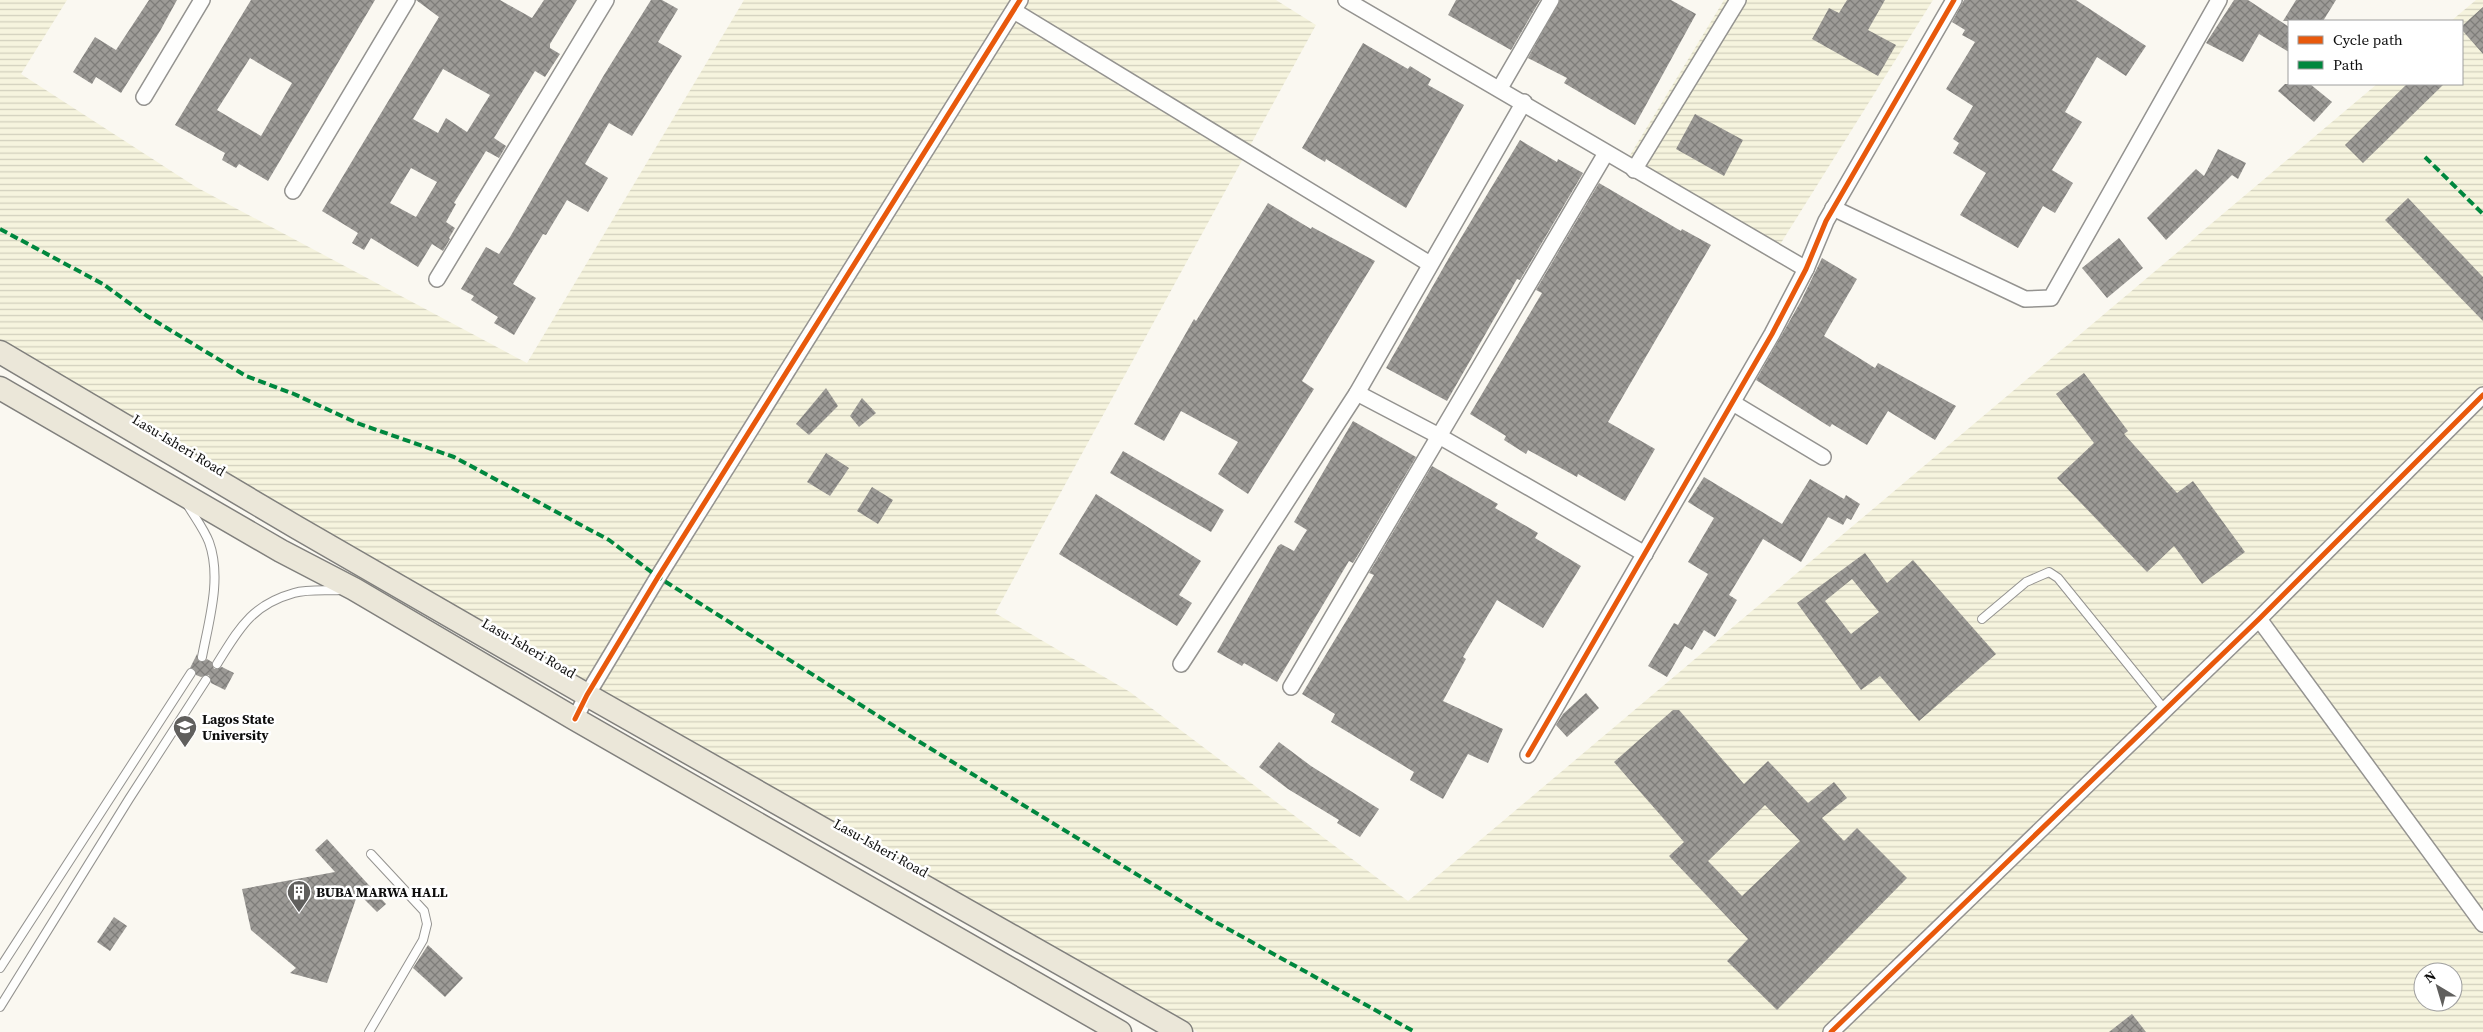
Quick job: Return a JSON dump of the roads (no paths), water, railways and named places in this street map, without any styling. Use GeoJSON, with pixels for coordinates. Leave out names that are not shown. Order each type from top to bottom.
{"type":"FeatureCollection","features":[{"type":"Feature","properties":{"kind":"main road","name":"Lasu-Isheri Road"},"geometry":{"type":"LineString","coordinates":[[0,352],[587,695],[1181,1032]]}},
{"type":"Feature","properties":{"kind":"main road"},"geometry":{"type":"LineString","coordinates":[[0,388],[281,550],[354,589],[575,719],[1120,1032]]}},
{"type":"Feature","properties":{"kind":"street"},"geometry":{"type":"LineString","coordinates":[[144,97],[202,0]]}},
{"type":"Feature","properties":{"kind":"street"},"geometry":{"type":"LineString","coordinates":[[293,190],[407,0]]}},
{"type":"Feature","properties":{"kind":"street"},"geometry":{"type":"LineString","coordinates":[[437,279],[606,0]]}},
{"type":"Feature","properties":{"kind":"street"},"geometry":{"type":"LineString","coordinates":[[1348,0],[1524,102],[1634,170],[1806,269]]}},
{"type":"Feature","properties":{"kind":"street"},"geometry":{"type":"LineString","coordinates":[[1500,88],[1551,0]]}},
{"type":"Feature","properties":{"kind":"street"},"geometry":{"type":"LineString","coordinates":[[1634,170],[1738,0]]}},
{"type":"Feature","properties":{"kind":"street"},"geometry":{"type":"LineString","coordinates":[[1528,755],[1733,403],[1806,269],[1833,208],[1954,0]]}},
{"type":"Feature","properties":{"kind":"street"},"geometry":{"type":"LineString","coordinates":[[1833,208],[2025,299],[2051,298],[2219,0]]}},
{"type":"Feature","properties":{"kind":"street"},"geometry":{"type":"LineString","coordinates":[[575,719],[587,695],[759,413],[1017,5],[1430,264]]}},
{"type":"Feature","properties":{"kind":"street"},"geometry":{"type":"LineString","coordinates":[[1180,664],[1357,393],[1524,102]]}},
{"type":"Feature","properties":{"kind":"street"},"geometry":{"type":"LineString","coordinates":[[1291,687],[1606,153]]}},
{"type":"Feature","properties":{"kind":"street"},"geometry":{"type":"LineString","coordinates":[[1357,393],[1439,436],[1646,554]]}},
{"type":"Feature","properties":{"kind":"street"},"geometry":{"type":"LineString","coordinates":[[1831,1032],[2259,620],[2483,395]]}},
{"type":"Feature","properties":{"kind":"street"},"geometry":{"type":"LineString","coordinates":[[1733,403],[1823,457]]}},
{"type":"Feature","properties":{"kind":"street"},"geometry":{"type":"LineString","coordinates":[[2259,620],[2483,924]]}},
{"type":"Feature","properties":{"kind":"lane"},"geometry":{"type":"LineString","coordinates":[[180,492],[208,541],[215,568],[212,603],[202,657]]}},
{"type":"Feature","properties":{"kind":"lane"},"geometry":{"type":"LineString","coordinates":[[1982,619],[2026,582],[2049,572],[2058,578],[2165,710]]}},
{"type":"Feature","properties":{"kind":"lane"},"geometry":{"type":"LineString","coordinates":[[217,664],[240,628],[262,606],[295,592],[354,589]]}},
{"type":"Feature","properties":{"kind":"lane"},"geometry":{"type":"LineString","coordinates":[[0,968],[192,672]]}},
{"type":"Feature","properties":{"kind":"lane"},"geometry":{"type":"LineString","coordinates":[[0,1007],[124,807],[206,680]]}},
{"type":"Feature","properties":{"kind":"lane"},"geometry":{"type":"LineString","coordinates":[[369,1032],[423,940],[427,924],[424,912],[371,854]]}},
{"type":"Feature","properties":{"kind":"place","name":"Lagos State University"},"geometry":{"type":"Point","coordinates":[185,748]}},
{"type":"Feature","properties":{"kind":"place","name":"BUBA MARWA HALL"},"geometry":{"type":"Point","coordinates":[299,913]}}]}
